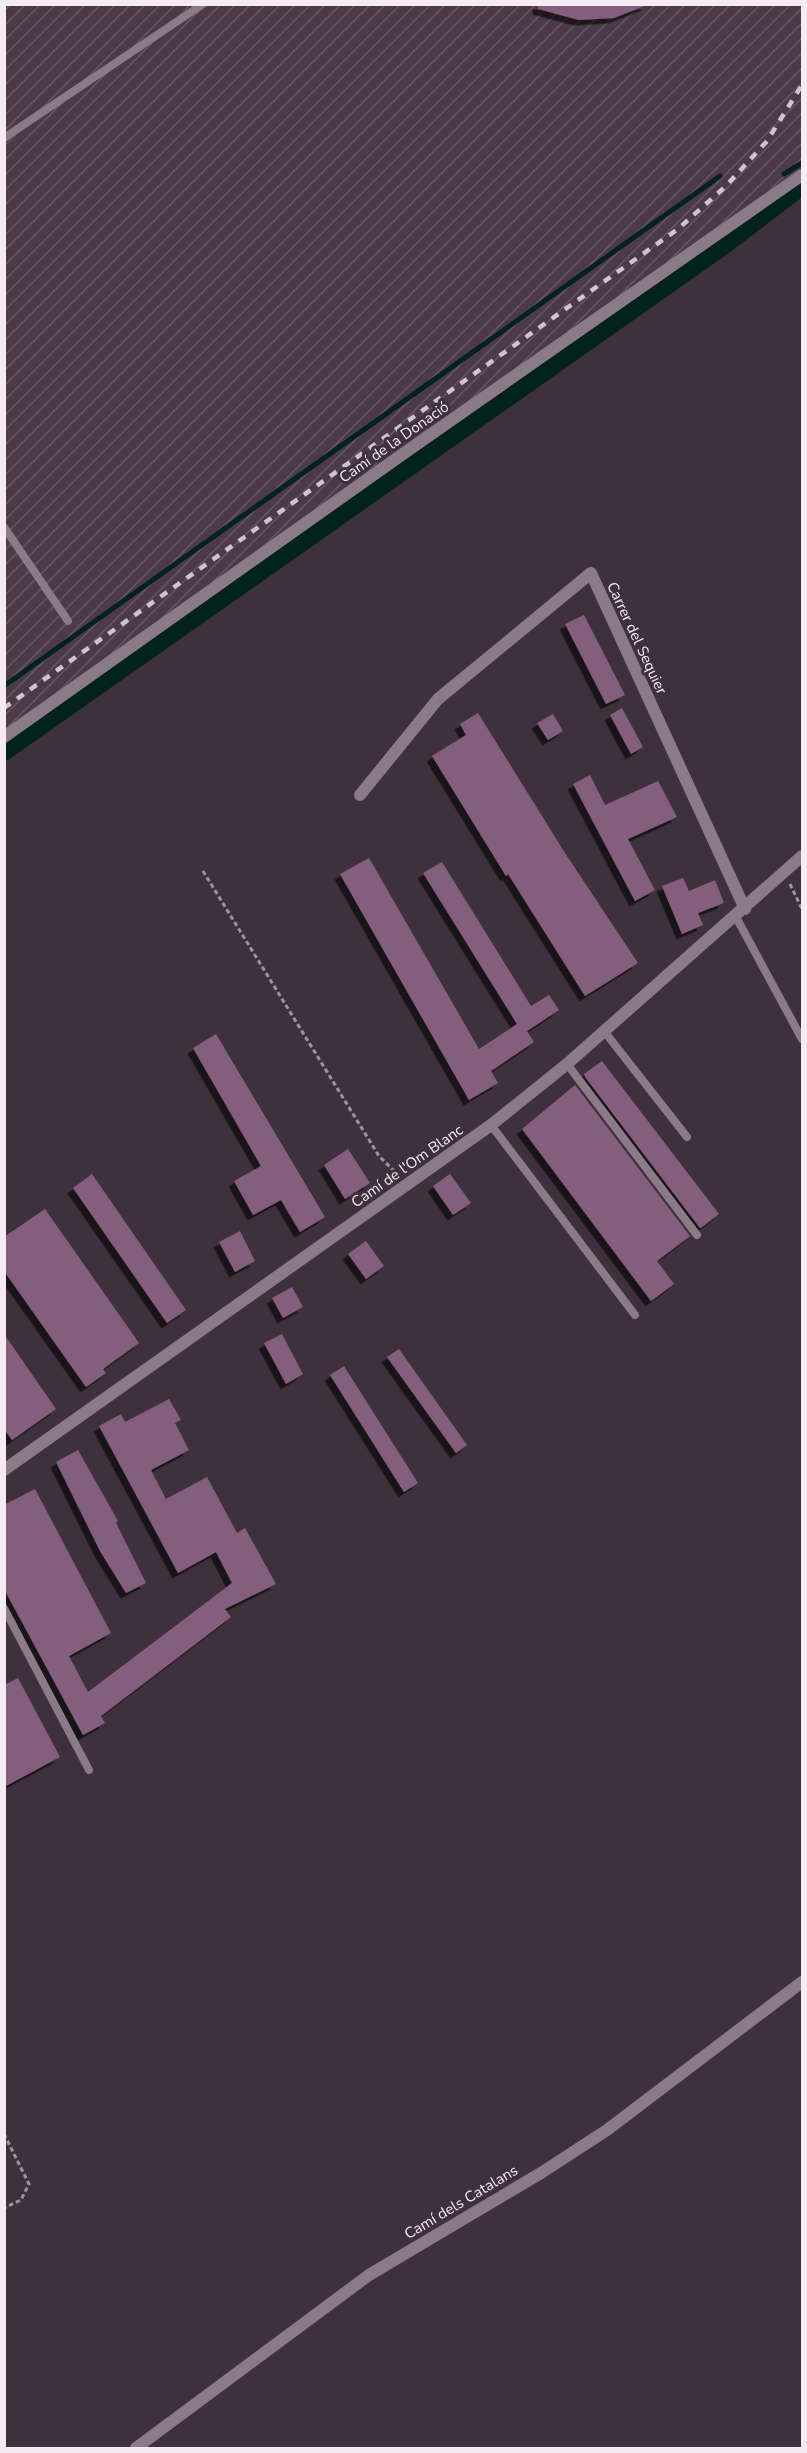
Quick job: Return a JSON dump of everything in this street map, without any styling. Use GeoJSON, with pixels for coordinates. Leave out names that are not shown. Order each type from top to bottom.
{"type":"FeatureCollection","features":[{"type":"Feature","properties":{"kind":"street","name":"Camí de la Donació"},"geometry":{"type":"LineString","coordinates":[[4,737],[802,175]]}},
{"type":"Feature","properties":{"kind":"street","name":"Carrer del Sequier"},"geometry":{"type":"LineString","coordinates":[[360,795],[438,699],[591,573],[740,913]]}},
{"type":"Feature","properties":{"kind":"street","name":"Camí de l'Om Blanc"},"geometry":{"type":"LineString","coordinates":[[4,1470],[491,1125],[567,1064],[802,856]]}},
{"type":"Feature","properties":{"kind":"street","name":"Camí dels Catalans"},"geometry":{"type":"LineString","coordinates":[[136,2448],[369,2274],[541,2173],[607,2130],[802,1982]]}},
{"type":"Feature","properties":{"kind":"lane"},"geometry":{"type":"LineString","coordinates":[[4,138],[203,4]]}},
{"type":"Feature","properties":{"kind":"lane"},"geometry":{"type":"LineString","coordinates":[[4,526],[68,621]]}},
{"type":"Feature","properties":{"kind":"lane"},"geometry":{"type":"LineString","coordinates":[[740,913],[802,1039]]}},
{"type":"Feature","properties":{"kind":"lane"},"geometry":{"type":"LineString","coordinates":[[604,1030],[687,1137]]}},
{"type":"Feature","properties":{"kind":"lane"},"geometry":{"type":"LineString","coordinates":[[567,1064],[698,1235]]}},
{"type":"Feature","properties":{"kind":"lane"},"geometry":{"type":"LineString","coordinates":[[491,1125],[635,1315]]}},
{"type":"Feature","properties":{"kind":"lane"},"geometry":{"type":"LineString","coordinates":[[4,1608],[89,1770]]}},
{"type":"Feature","properties":{"kind":"path"},"geometry":{"type":"LineString","coordinates":[[203,871],[379,1156],[408,1184]]}},
{"type":"Feature","properties":{"kind":"path"},"geometry":{"type":"LineString","coordinates":[[784,872],[802,909]]}},
{"type":"Feature","properties":{"kind":"path"},"geometry":{"type":"LineString","coordinates":[[4,2134],[29,2184],[21,2200],[4,2208]]}},
{"type":"Feature","properties":{"kind":"shaded area"},"geometry":{"type":"Polygon","coordinates":[[[5,5],[802,5],[802,174],[5,747],[5,5]]]}},
{"type":"Feature","properties":{"kind":"building"},"geometry":{"type":"Polygon","coordinates":[[[538,4],[647,5],[614,18],[579,20],[538,9],[538,4]]]}},
{"type":"Feature","properties":{"kind":"building"},"geometry":{"type":"Polygon","coordinates":[[[584,615],[625,695],[606,704],[565,624],[584,615]]]}},
{"type":"Feature","properties":{"kind":"building"},"geometry":{"type":"Polygon","coordinates":[[[622,708],[643,747],[631,754],[610,715],[622,708]]]}},
{"type":"Feature","properties":{"kind":"building"},"geometry":{"type":"Polygon","coordinates":[[[478,713],[565,853],[638,963],[585,996],[508,874],[506,876],[432,756],[466,735],[460,724],[478,713]]]}},
{"type":"Feature","properties":{"kind":"building"},"geometry":{"type":"Polygon","coordinates":[[[553,714],[563,731],[548,740],[537,723],[553,714]]]}},
{"type":"Feature","properties":{"kind":"building"},"geometry":{"type":"Polygon","coordinates":[[[590,775],[605,805],[658,781],[677,817],[628,839],[655,890],[635,901],[573,784],[590,775]]]}},
{"type":"Feature","properties":{"kind":"building"},"geometry":{"type":"Polygon","coordinates":[[[369,858],[479,1049],[517,1024],[423,873],[442,862],[531,1006],[549,995],[559,1010],[527,1031],[534,1042],[491,1071],[498,1083],[469,1100],[340,874],[369,858]]]}},
{"type":"Feature","properties":{"kind":"building"},"geometry":{"type":"Polygon","coordinates":[[[683,878],[689,891],[715,880],[724,903],[698,913],[703,925],[682,934],[662,886],[683,878]]]}},
{"type":"Feature","properties":{"kind":"building"},"geometry":{"type":"Polygon","coordinates":[[[216,1034],[325,1217],[300,1232],[281,1200],[253,1215],[234,1181],[261,1166],[193,1048],[216,1034]]]}},
{"type":"Feature","properties":{"kind":"building"},"geometry":{"type":"Polygon","coordinates":[[[602,1061],[719,1214],[702,1227],[700,1228],[585,1077],[584,1074],[602,1061]]]}},
{"type":"Feature","properties":{"kind":"building"},"geometry":{"type":"Polygon","coordinates":[[[575,1085],[690,1236],[657,1261],[674,1284],[651,1301],[522,1129],[575,1085]]]}},
{"type":"Feature","properties":{"kind":"building"},"geometry":{"type":"Polygon","coordinates":[[[348,1149],[370,1183],[345,1199],[324,1165],[348,1149]]]}},
{"type":"Feature","properties":{"kind":"building"},"geometry":{"type":"Polygon","coordinates":[[[92,1174],[186,1310],[167,1323],[73,1188],[92,1174]]]}},
{"type":"Feature","properties":{"kind":"building"},"geometry":{"type":"Polygon","coordinates":[[[450,1174],[471,1203],[453,1215],[433,1186],[450,1174]]]}},
{"type":"Feature","properties":{"kind":"building"},"geometry":{"type":"Polygon","coordinates":[[[45,1209],[139,1343],[103,1369],[106,1373],[86,1387],[4,1271],[4,1237],[45,1209]]]}},
{"type":"Feature","properties":{"kind":"building"},"geometry":{"type":"Polygon","coordinates":[[[240,1231],[255,1261],[235,1272],[219,1242],[240,1231]]]}},
{"type":"Feature","properties":{"kind":"building"},"geometry":{"type":"Polygon","coordinates":[[[366,1241],[384,1266],[366,1279],[348,1254],[366,1241]]]}},
{"type":"Feature","properties":{"kind":"building"},"geometry":{"type":"Polygon","coordinates":[[[292,1287],[303,1307],[283,1318],[272,1298],[292,1287]]]}},
{"type":"Feature","properties":{"kind":"building"},"geometry":{"type":"Polygon","coordinates":[[[4,1334],[56,1409],[12,1440],[4,1429],[4,1334]]]}},
{"type":"Feature","properties":{"kind":"building"},"geometry":{"type":"Polygon","coordinates":[[[282,1334],[303,1374],[286,1384],[264,1343],[282,1334]]]}},
{"type":"Feature","properties":{"kind":"building"},"geometry":{"type":"Polygon","coordinates":[[[399,1349],[467,1445],[456,1453],[387,1357],[399,1349]]]}},
{"type":"Feature","properties":{"kind":"building"},"geometry":{"type":"Polygon","coordinates":[[[344,1366],[418,1483],[404,1492],[330,1375],[344,1366]]]}},
{"type":"Feature","properties":{"kind":"building"},"geometry":{"type":"Polygon","coordinates":[[[169,1399],[181,1420],[175,1423],[189,1450],[151,1470],[166,1499],[207,1477],[237,1533],[245,1528],[276,1584],[225,1609],[231,1617],[101,1716],[105,1723],[83,1735],[4,1589],[4,1505],[35,1489],[111,1633],[69,1656],[88,1692],[232,1583],[216,1552],[178,1573],[99,1426],[121,1414],[125,1422],[169,1399]]]}},
{"type":"Feature","properties":{"kind":"building"},"geometry":{"type":"Polygon","coordinates":[[[78,1450],[118,1521],[116,1523],[146,1583],[126,1593],[100,1551],[56,1462],[78,1450]]]}},
{"type":"Feature","properties":{"kind":"building"},"geometry":{"type":"Polygon","coordinates":[[[18,1678],[60,1757],[4,1787],[4,1685],[18,1678]]]}},
{"type":"Feature","properties":{"kind":"waterway"},"geometry":{"type":"LineString","coordinates":[[784,174],[802,163]]}},
{"type":"Feature","properties":{"kind":"waterway"},"geometry":{"type":"LineString","coordinates":[[4,686],[720,176]]}},
{"type":"Feature","properties":{"kind":"waterway"},"geometry":{"type":"LineString","coordinates":[[4,752],[722,247],[802,186]]}},
{"type":"Feature","properties":{"kind":"railway"},"geometry":{"type":"LineString","coordinates":[[4,708],[678,229],[726,186],[767,141],[802,85]]}}]}
